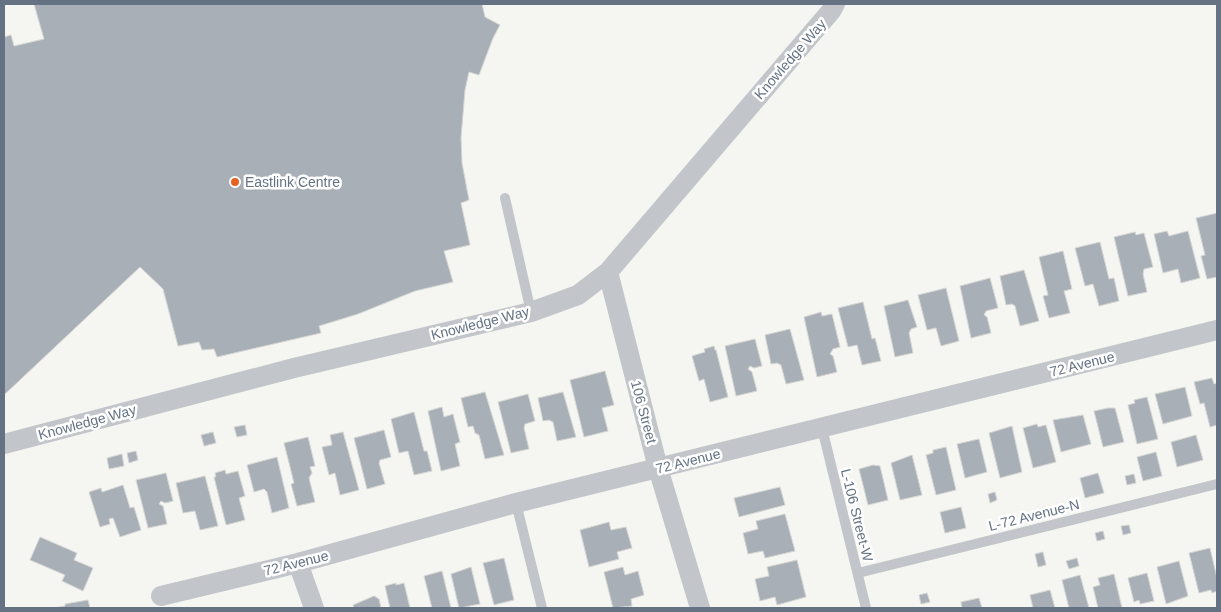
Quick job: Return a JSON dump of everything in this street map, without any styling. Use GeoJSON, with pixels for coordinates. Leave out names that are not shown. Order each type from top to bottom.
{"type":"FeatureCollection","features":[{"type":"Feature","properties":{"kind":"street","name":"Knowledge Way"},"geometry":{"type":"LineString","coordinates":[[4,444],[294,368],[531,312],[578,295],[608,272],[835,4]]}},
{"type":"Feature","properties":{"kind":"street","name":"106 Street"},"geometry":{"type":"LineString","coordinates":[[608,272],[658,468],[700,608]]}},
{"type":"Feature","properties":{"kind":"street","name":"72 Avenue"},"geometry":{"type":"LineString","coordinates":[[161,596],[298,563],[516,503],[1217,330]]}},
{"type":"Feature","properties":{"kind":"street"},"geometry":{"type":"LineString","coordinates":[[298,563],[314,608]]}},
{"type":"Feature","properties":{"kind":"lane"},"geometry":{"type":"LineString","coordinates":[[505,198],[531,312]]}},
{"type":"Feature","properties":{"kind":"lane","name":"L-106 Street-W"},"geometry":{"type":"LineString","coordinates":[[822,428],[866,608]]}},
{"type":"Feature","properties":{"kind":"lane","name":"L-72 Avenue-N"},"geometry":{"type":"LineString","coordinates":[[858,573],[1217,484]]}},
{"type":"Feature","properties":{"kind":"lane"},"geometry":{"type":"LineString","coordinates":[[516,503],[542,608]]}},
{"type":"Feature","properties":{"kind":"building","name":"Eastlink Centre"},"geometry":{"type":"Polygon","coordinates":[[[34,4],[482,4],[485,17],[500,25],[479,75],[469,72],[465,90],[461,138],[462,163],[469,200],[461,203],[470,245],[444,251],[453,282],[415,291],[358,314],[319,326],[321,333],[217,357],[214,349],[202,350],[199,342],[178,346],[163,289],[140,267],[4,395],[4,37],[11,35],[14,46],[44,39],[34,4]]]}},
{"type":"Feature","properties":{"kind":"building"},"geometry":{"type":"Polygon","coordinates":[[[1217,213],[1217,277],[1207,279],[1201,256],[1205,255],[1196,218],[1217,213]]]}},
{"type":"Feature","properties":{"kind":"building"},"geometry":{"type":"Polygon","coordinates":[[[1167,231],[1169,236],[1188,231],[1200,278],[1181,283],[1178,269],[1163,273],[1154,234],[1167,231]]]}},
{"type":"Feature","properties":{"kind":"building"},"geometry":{"type":"Polygon","coordinates":[[[1135,232],[1136,235],[1144,233],[1153,267],[1144,269],[1143,274],[1147,292],[1128,296],[1114,237],[1135,232]]]}},
{"type":"Feature","properties":{"kind":"building"},"geometry":{"type":"Polygon","coordinates":[[[1100,242],[1109,279],[1114,278],[1119,301],[1099,306],[1093,284],[1085,286],[1075,248],[1100,242]]]}},
{"type":"Feature","properties":{"kind":"building"},"geometry":{"type":"Polygon","coordinates":[[[1063,251],[1072,289],[1064,291],[1070,313],[1049,318],[1043,296],[1048,295],[1039,257],[1063,251]]]}},
{"type":"Feature","properties":{"kind":"building"},"geometry":{"type":"Polygon","coordinates":[[[1024,270],[1039,321],[1020,326],[1015,306],[1012,304],[1006,305],[1000,276],[1024,270]]]}},
{"type":"Feature","properties":{"kind":"building"},"geometry":{"type":"Polygon","coordinates":[[[990,278],[998,308],[986,311],[984,315],[987,317],[991,333],[971,338],[960,286],[990,278]]]}},
{"type":"Feature","properties":{"kind":"building"},"geometry":{"type":"Polygon","coordinates":[[[946,288],[959,341],[941,346],[936,328],[927,330],[918,295],[946,288]]]}},
{"type":"Feature","properties":{"kind":"building"},"geometry":{"type":"Polygon","coordinates":[[[908,300],[917,327],[911,329],[909,333],[913,353],[895,357],[884,306],[908,300]]]}},
{"type":"Feature","properties":{"kind":"building"},"geometry":{"type":"Polygon","coordinates":[[[863,302],[872,339],[875,338],[881,361],[862,365],[857,345],[848,347],[838,308],[863,302]]]}},
{"type":"Feature","properties":{"kind":"building"},"geometry":{"type":"Polygon","coordinates":[[[821,312],[822,316],[832,314],[840,347],[833,349],[830,354],[833,356],[837,372],[817,377],[804,317],[821,312]]]}},
{"type":"Feature","properties":{"kind":"building"},"geometry":{"type":"Polygon","coordinates":[[[790,329],[804,380],[786,384],[781,365],[777,363],[771,364],[765,335],[790,329]]]}},
{"type":"Feature","properties":{"kind":"building"},"geometry":{"type":"Polygon","coordinates":[[[755,339],[762,366],[754,368],[750,366],[748,369],[752,372],[757,391],[736,396],[725,346],[755,339]]]}},
{"type":"Feature","properties":{"kind":"building"},"geometry":{"type":"Polygon","coordinates":[[[714,346],[728,397],[710,402],[704,379],[699,381],[692,356],[705,352],[704,349],[714,346]]]}},
{"type":"Feature","properties":{"kind":"building"},"geometry":{"type":"Polygon","coordinates":[[[605,371],[614,405],[602,408],[608,431],[584,437],[570,380],[605,371]]]}},
{"type":"Feature","properties":{"kind":"building"},"geometry":{"type":"Polygon","coordinates":[[[1212,378],[1214,384],[1217,383],[1217,425],[1210,427],[1204,403],[1200,404],[1194,382],[1212,378]]]}},
{"type":"Feature","properties":{"kind":"building"},"geometry":{"type":"Polygon","coordinates":[[[1185,387],[1192,416],[1163,424],[1155,394],[1185,387]]]}},
{"type":"Feature","properties":{"kind":"building"},"geometry":{"type":"Polygon","coordinates":[[[485,392],[504,455],[485,459],[479,435],[475,433],[473,426],[468,427],[461,398],[485,392]]]}},
{"type":"Feature","properties":{"kind":"building"},"geometry":{"type":"Polygon","coordinates":[[[563,392],[576,437],[557,441],[553,422],[549,420],[543,421],[538,398],[563,392]]]}},
{"type":"Feature","properties":{"kind":"building"},"geometry":{"type":"Polygon","coordinates":[[[528,394],[535,421],[525,424],[524,428],[529,449],[511,453],[498,402],[528,394]]]}},
{"type":"Feature","properties":{"kind":"building"},"geometry":{"type":"Polygon","coordinates":[[[1147,397],[1158,439],[1137,444],[1128,405],[1135,403],[1134,400],[1147,397]]]}},
{"type":"Feature","properties":{"kind":"building"},"geometry":{"type":"Polygon","coordinates":[[[442,407],[444,417],[453,414],[460,442],[455,444],[460,466],[441,471],[428,411],[442,407]]]}},
{"type":"Feature","properties":{"kind":"building"},"geometry":{"type":"Polygon","coordinates":[[[1115,408],[1124,442],[1103,447],[1094,411],[1115,408]]]}},
{"type":"Feature","properties":{"kind":"building"},"geometry":{"type":"Polygon","coordinates":[[[414,412],[424,451],[427,451],[432,471],[414,475],[408,451],[399,453],[391,419],[414,412]]]}},
{"type":"Feature","properties":{"kind":"building"},"geometry":{"type":"Polygon","coordinates":[[[1083,415],[1091,444],[1061,452],[1053,420],[1083,415]]]}},
{"type":"Feature","properties":{"kind":"building"},"geometry":{"type":"Polygon","coordinates":[[[1037,424],[1038,427],[1046,425],[1056,462],[1033,468],[1023,428],[1037,424]]]}},
{"type":"Feature","properties":{"kind":"building"},"geometry":{"type":"Polygon","coordinates":[[[245,425],[247,435],[237,437],[234,427],[245,425]]]}},
{"type":"Feature","properties":{"kind":"building"},"geometry":{"type":"Polygon","coordinates":[[[1012,426],[1022,472],[1000,478],[989,433],[1012,426]]]}},
{"type":"Feature","properties":{"kind":"building"},"geometry":{"type":"Polygon","coordinates":[[[384,430],[391,457],[380,460],[379,463],[385,484],[367,489],[354,438],[384,430]]]}},
{"type":"Feature","properties":{"kind":"building"},"geometry":{"type":"Polygon","coordinates":[[[213,432],[216,443],[204,446],[201,435],[213,432]]]}},
{"type":"Feature","properties":{"kind":"building"},"geometry":{"type":"Polygon","coordinates":[[[343,432],[359,490],[340,495],[335,473],[329,475],[322,447],[332,445],[330,435],[343,432]]]}},
{"type":"Feature","properties":{"kind":"building"},"geometry":{"type":"Polygon","coordinates":[[[1196,435],[1203,460],[1177,467],[1171,442],[1196,435]]]}},
{"type":"Feature","properties":{"kind":"building"},"geometry":{"type":"Polygon","coordinates":[[[308,437],[315,466],[310,467],[312,473],[309,478],[315,502],[297,506],[291,484],[294,483],[284,443],[308,437]]]}},
{"type":"Feature","properties":{"kind":"building"},"geometry":{"type":"Polygon","coordinates":[[[979,439],[987,472],[965,478],[957,444],[979,439]]]}},
{"type":"Feature","properties":{"kind":"building"},"geometry":{"type":"Polygon","coordinates":[[[946,447],[956,490],[936,495],[926,455],[933,453],[933,450],[946,447]]]}},
{"type":"Feature","properties":{"kind":"building"},"geometry":{"type":"Polygon","coordinates":[[[136,451],[138,460],[129,463],[127,453],[136,451]]]}},
{"type":"Feature","properties":{"kind":"building"},"geometry":{"type":"Polygon","coordinates":[[[1156,452],[1162,476],[1143,481],[1137,457],[1156,452]]]}},
{"type":"Feature","properties":{"kind":"building"},"geometry":{"type":"Polygon","coordinates":[[[122,454],[124,466],[109,469],[107,458],[122,454]]]}},
{"type":"Feature","properties":{"kind":"building"},"geometry":{"type":"Polygon","coordinates":[[[912,455],[922,495],[900,500],[891,463],[912,455]]]}},
{"type":"Feature","properties":{"kind":"building"},"geometry":{"type":"Polygon","coordinates":[[[277,457],[289,508],[272,513],[267,492],[264,489],[254,492],[247,465],[277,457]]]}},
{"type":"Feature","properties":{"kind":"building"},"geometry":{"type":"Polygon","coordinates":[[[873,465],[880,466],[888,500],[868,505],[859,469],[873,465]]]}},
{"type":"Feature","properties":{"kind":"building"},"geometry":{"type":"Polygon","coordinates":[[[225,470],[226,474],[238,471],[245,496],[239,498],[245,520],[226,525],[214,477],[216,477],[215,473],[225,470]]]}},
{"type":"Feature","properties":{"kind":"building"},"geometry":{"type":"Polygon","coordinates":[[[166,473],[173,501],[165,503],[161,501],[159,504],[163,506],[167,524],[148,528],[136,480],[166,473]]]}},
{"type":"Feature","properties":{"kind":"building"},"geometry":{"type":"Polygon","coordinates":[[[1098,473],[1104,493],[1085,498],[1080,478],[1098,473]]]}},
{"type":"Feature","properties":{"kind":"building"},"geometry":{"type":"Polygon","coordinates":[[[1134,474],[1136,483],[1127,485],[1125,476],[1134,474]]]}},
{"type":"Feature","properties":{"kind":"building"},"geometry":{"type":"Polygon","coordinates":[[[205,476],[218,526],[200,530],[195,511],[183,513],[176,483],[205,476]]]}},
{"type":"Feature","properties":{"kind":"building"},"geometry":{"type":"Polygon","coordinates":[[[123,485],[130,508],[134,507],[141,530],[120,537],[113,518],[109,519],[110,524],[100,527],[89,492],[101,488],[102,492],[123,485]]]}},
{"type":"Feature","properties":{"kind":"building"},"geometry":{"type":"Polygon","coordinates":[[[780,487],[785,505],[739,517],[734,498],[780,487]]]}},
{"type":"Feature","properties":{"kind":"building"},"geometry":{"type":"Polygon","coordinates":[[[995,492],[997,500],[990,503],[988,494],[995,492]]]}},
{"type":"Feature","properties":{"kind":"building"},"geometry":{"type":"Polygon","coordinates":[[[961,507],[966,528],[945,533],[940,512],[961,507]]]}},
{"type":"Feature","properties":{"kind":"building"},"geometry":{"type":"Polygon","coordinates":[[[785,514],[795,551],[765,558],[763,551],[748,554],[743,533],[758,529],[756,521],[785,514]]]}},
{"type":"Feature","properties":{"kind":"building"},"geometry":{"type":"Polygon","coordinates":[[[609,522],[611,530],[626,527],[632,548],[617,552],[619,559],[589,567],[580,530],[609,522]]]}},
{"type":"Feature","properties":{"kind":"building"},"geometry":{"type":"Polygon","coordinates":[[[1129,525],[1131,533],[1123,535],[1121,526],[1129,525]]]}},
{"type":"Feature","properties":{"kind":"building"},"geometry":{"type":"Polygon","coordinates":[[[1103,531],[1105,539],[1097,541],[1095,533],[1103,531]]]}},
{"type":"Feature","properties":{"kind":"building"},"geometry":{"type":"Polygon","coordinates":[[[40,537],[77,553],[74,560],[93,568],[83,591],[62,581],[65,575],[30,560],[40,537]]]}},
{"type":"Feature","properties":{"kind":"building"},"geometry":{"type":"Polygon","coordinates":[[[1210,548],[1217,578],[1217,591],[1212,593],[1211,590],[1199,593],[1189,553],[1210,548]]]}},
{"type":"Feature","properties":{"kind":"building"},"geometry":{"type":"Polygon","coordinates":[[[1043,552],[1046,565],[1038,567],[1035,554],[1043,552]]]}},
{"type":"Feature","properties":{"kind":"building"},"geometry":{"type":"Polygon","coordinates":[[[504,558],[514,600],[494,605],[483,563],[504,558]]]}},
{"type":"Feature","properties":{"kind":"building"},"geometry":{"type":"Polygon","coordinates":[[[1077,558],[1079,566],[1069,569],[1066,561],[1077,558]]]}},
{"type":"Feature","properties":{"kind":"building"},"geometry":{"type":"Polygon","coordinates":[[[797,560],[806,597],[777,605],[775,597],[760,601],[755,579],[769,576],[767,567],[797,560]]]}},
{"type":"Feature","properties":{"kind":"building"},"geometry":{"type":"Polygon","coordinates":[[[1179,561],[1188,596],[1166,604],[1157,567],[1179,561]]]}},
{"type":"Feature","properties":{"kind":"building"},"geometry":{"type":"Polygon","coordinates":[[[471,567],[480,604],[459,608],[451,574],[471,567]]]}},
{"type":"Feature","properties":{"kind":"building"},"geometry":{"type":"Polygon","coordinates":[[[623,567],[625,575],[638,571],[644,595],[631,599],[632,606],[613,608],[604,572],[623,567]]]}},
{"type":"Feature","properties":{"kind":"building"},"geometry":{"type":"Polygon","coordinates":[[[442,571],[451,608],[432,608],[424,576],[442,571]]]}},
{"type":"Feature","properties":{"kind":"building"},"geometry":{"type":"Polygon","coordinates":[[[1147,573],[1154,601],[1140,604],[1139,600],[1134,602],[1128,578],[1147,573]]]}},
{"type":"Feature","properties":{"kind":"building"},"geometry":{"type":"Polygon","coordinates":[[[1114,574],[1122,608],[1098,608],[1093,587],[1100,585],[1098,578],[1114,574]]]}},
{"type":"Feature","properties":{"kind":"building"},"geometry":{"type":"Polygon","coordinates":[[[1080,575],[1089,608],[1069,608],[1062,580],[1080,575]]]}},
{"type":"Feature","properties":{"kind":"building"},"geometry":{"type":"Polygon","coordinates":[[[396,583],[396,585],[404,583],[410,608],[390,608],[385,586],[396,583]]]}},
{"type":"Feature","properties":{"kind":"building"},"geometry":{"type":"Polygon","coordinates":[[[1050,590],[1055,608],[1033,608],[1030,595],[1050,590]]]}},
{"type":"Feature","properties":{"kind":"building"},"geometry":{"type":"Polygon","coordinates":[[[927,593],[930,602],[921,604],[919,595],[927,593]]]}},
{"type":"Feature","properties":{"kind":"building"},"geometry":{"type":"Polygon","coordinates":[[[374,596],[379,599],[381,608],[354,608],[353,605],[374,596]]]}},
{"type":"Feature","properties":{"kind":"building"},"geometry":{"type":"Polygon","coordinates":[[[979,598],[982,608],[962,608],[961,602],[979,598]]]}},
{"type":"Feature","properties":{"kind":"building"},"geometry":{"type":"Polygon","coordinates":[[[88,600],[90,608],[54,608],[65,606],[65,604],[88,600]]]}},
{"type":"Feature","properties":{"kind":"place","name":"Eastlink Centre"},"geometry":{"type":"Point","coordinates":[235,182]}}]}
